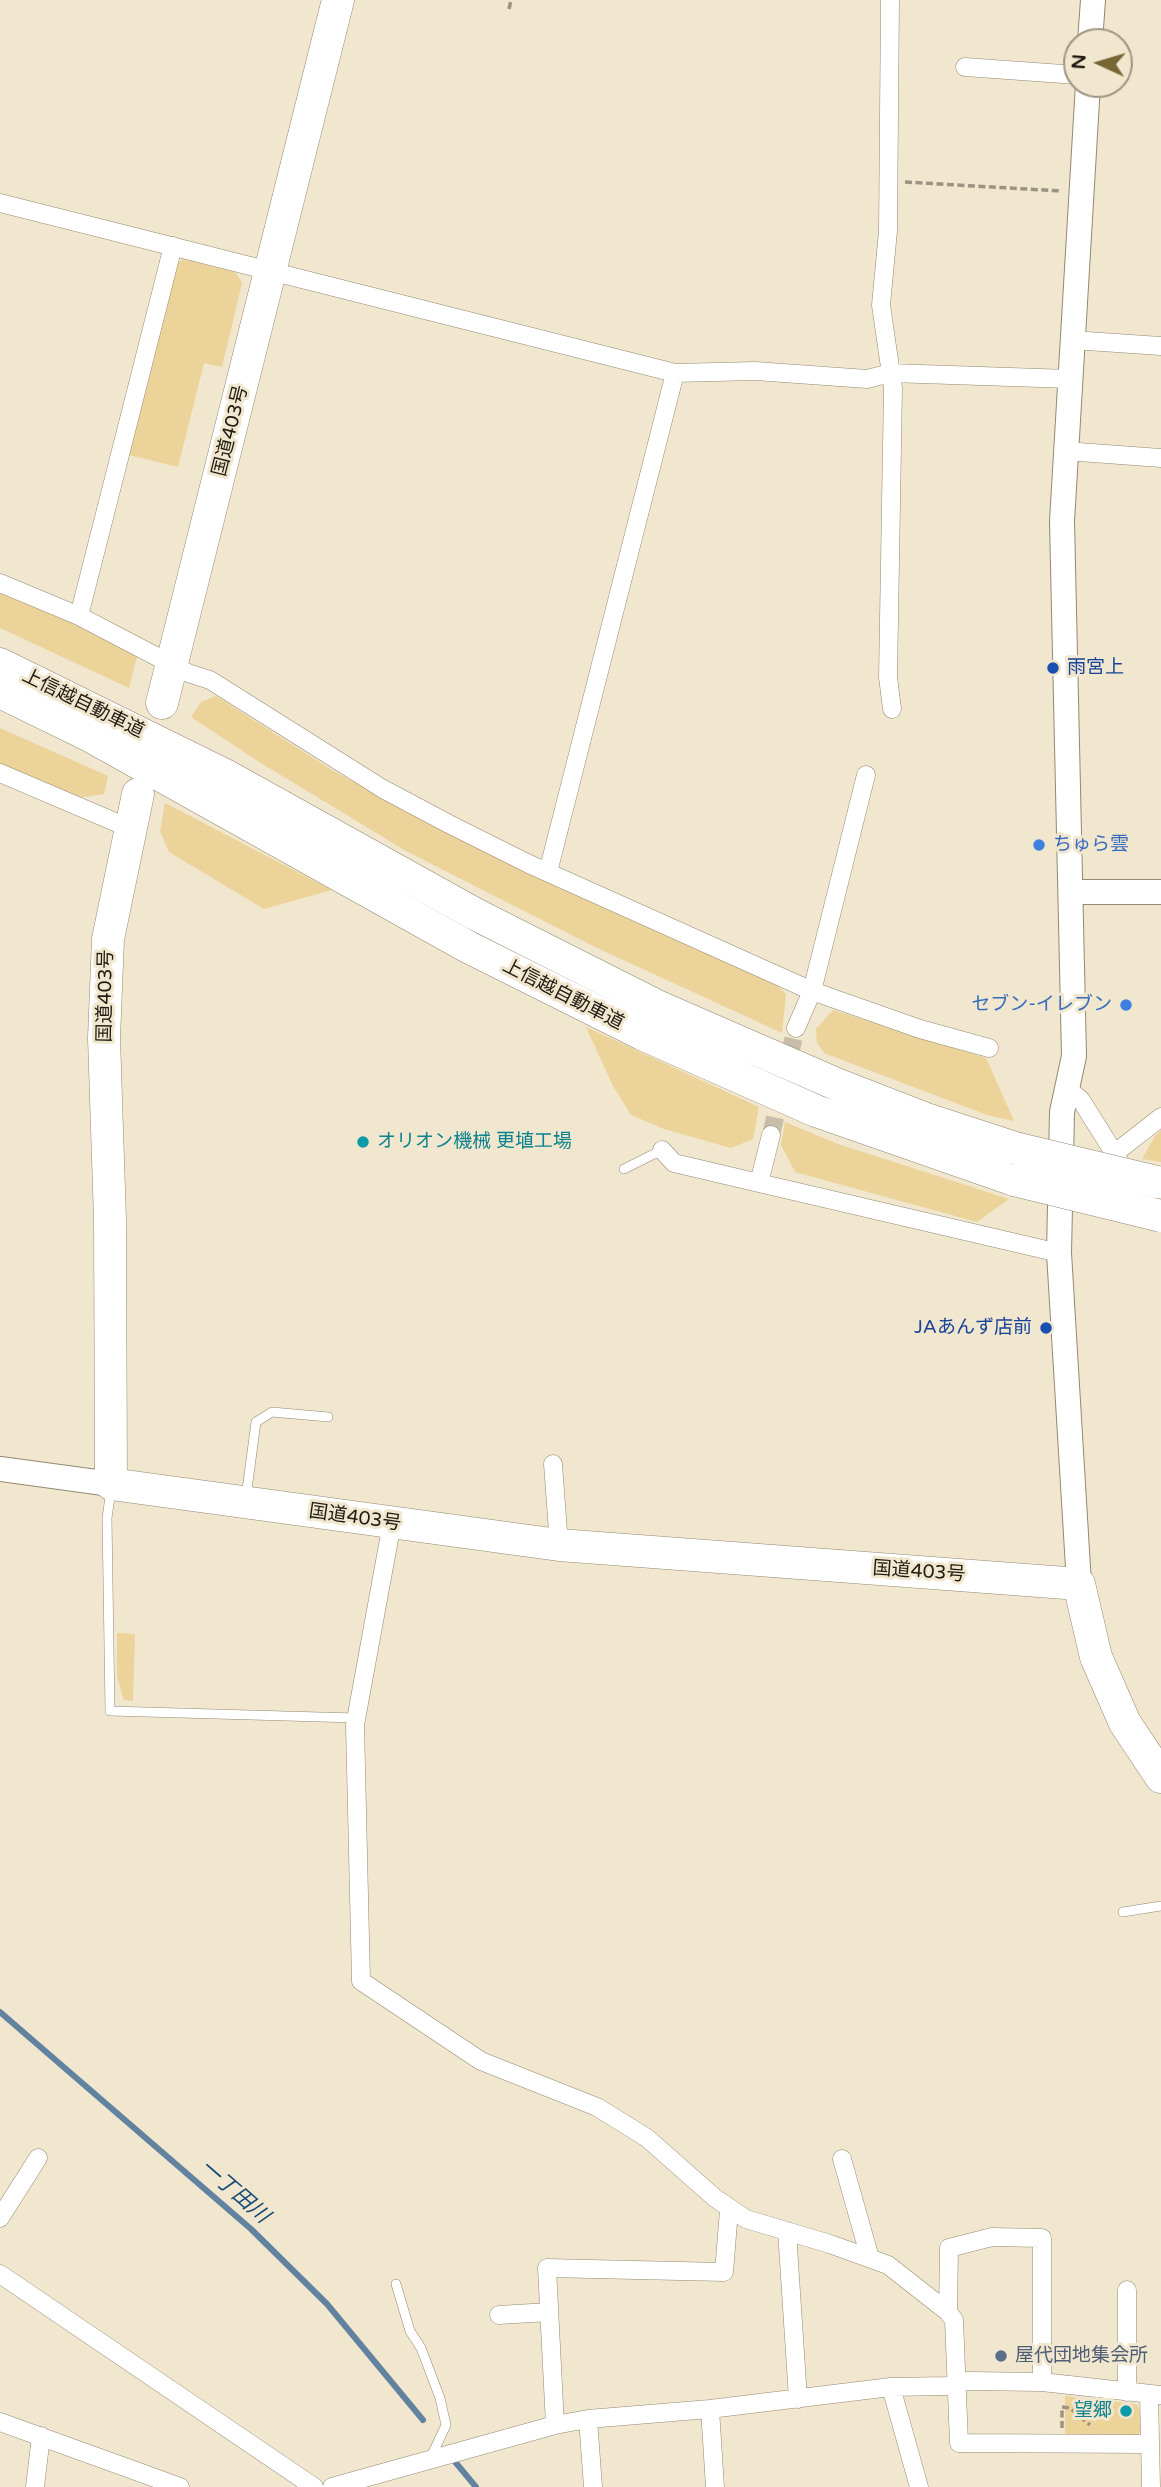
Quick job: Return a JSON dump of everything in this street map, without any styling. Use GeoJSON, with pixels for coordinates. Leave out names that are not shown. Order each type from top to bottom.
{"type":"FeatureCollection","features":[{"type":"Feature","properties":{"kind":"highway","name":"国道403号"},"geometry":{"type":"LineString","coordinates":[[278,241],[278,179],[323,0]]}},
{"type":"Feature","properties":{"kind":"highway","name":"国道403号"},"geometry":{"type":"LineString","coordinates":[[162,703],[338,0]]}},
{"type":"Feature","properties":{"kind":"highway"},"geometry":{"type":"LineString","coordinates":[[0,652],[125,715],[225,775]]}},
{"type":"Feature","properties":{"kind":"highway","name":"上信越自動車道"},"geometry":{"type":"LineString","coordinates":[[0,664],[225,775],[475,914],[659,1007],[836,1084],[926,1119],[1015,1148],[1159,1183]]}},
{"type":"Feature","properties":{"kind":"highway","name":"上信越自動車道"},"geometry":{"type":"LineString","coordinates":[[0,692],[92,737],[468,947],[642,1034],[817,1111],[1014,1180],[1161,1216]]}},
{"type":"Feature","properties":{"kind":"highway"},"geometry":{"type":"LineString","coordinates":[[0,713],[79,745],[262,830]]}},
{"type":"Feature","properties":{"kind":"highway","name":"国道403号"},"geometry":{"type":"LineString","coordinates":[[138,794],[108,939],[104,1038],[111,1273],[111,1485],[559,1545],[1079,1584]]}},
{"type":"Feature","properties":{"kind":"highway"},"geometry":{"type":"LineString","coordinates":[[1079,1584],[1096,1657],[1125,1723],[1161,1777]]}},
{"type":"Feature","properties":{"kind":"street"},"geometry":{"type":"LineString","coordinates":[[890,0],[888,231],[881,305],[891,373],[888,677],[892,709]]}},
{"type":"Feature","properties":{"kind":"street"},"geometry":{"type":"LineString","coordinates":[[1091,28],[1093,0]]}},
{"type":"Feature","properties":{"kind":"street"},"geometry":{"type":"LineString","coordinates":[[965,68],[1063,74]]}},
{"type":"Feature","properties":{"kind":"street"},"geometry":{"type":"LineString","coordinates":[[1079,1584],[1059,1253],[1062,1112],[1074,1056],[1073,892],[1066,763],[1062,521],[1086,98]]}},
{"type":"Feature","properties":{"kind":"street"},"geometry":{"type":"LineString","coordinates":[[0,203],[675,373],[755,370],[867,379],[891,373],[1070,379]]}},
{"type":"Feature","properties":{"kind":"street"},"geometry":{"type":"LineString","coordinates":[[79,616],[173,246]]}},
{"type":"Feature","properties":{"kind":"street"},"geometry":{"type":"LineString","coordinates":[[1072,340],[1161,346]]}},
{"type":"Feature","properties":{"kind":"street"},"geometry":{"type":"LineString","coordinates":[[548,872],[675,373]]}},
{"type":"Feature","properties":{"kind":"street"},"geometry":{"type":"LineString","coordinates":[[1065,451],[1161,458]]}},
{"type":"Feature","properties":{"kind":"street"},"geometry":{"type":"LineString","coordinates":[[0,583],[79,616],[172,665],[210,680],[245,699],[383,789],[548,872],[812,991],[920,1029],[989,1048]]}},
{"type":"Feature","properties":{"kind":"street"},"geometry":{"type":"LineString","coordinates":[[0,773],[129,828]]}},
{"type":"Feature","properties":{"kind":"street"},"geometry":{"type":"LineString","coordinates":[[796,1028],[812,991],[866,775]]}},
{"type":"Feature","properties":{"kind":"street"},"geometry":{"type":"LineString","coordinates":[[1073,892],[1161,891]]}},
{"type":"Feature","properties":{"kind":"street"},"geometry":{"type":"LineString","coordinates":[[1068,1089],[1081,1100],[1161,1231]]}},
{"type":"Feature","properties":{"kind":"street"},"geometry":{"type":"LineString","coordinates":[[1115,1153],[1161,1117]]}},
{"type":"Feature","properties":{"kind":"street"},"geometry":{"type":"LineString","coordinates":[[760,1183],[771,1135]]}},
{"type":"Feature","properties":{"kind":"street"},"geometry":{"type":"LineString","coordinates":[[662,1150],[674,1163],[1059,1253]]}},
{"type":"Feature","properties":{"kind":"street"},"geometry":{"type":"LineString","coordinates":[[553,1464],[559,1545]]}},
{"type":"Feature","properties":{"kind":"street"},"geometry":{"type":"LineString","coordinates":[[0,1469],[111,1485]]}},
{"type":"Feature","properties":{"kind":"street"},"geometry":{"type":"LineString","coordinates":[[392,1523],[356,1718],[361,1981],[481,2061],[597,2107],[647,2138],[729,2210],[746,2219],[888,2265],[948,2312],[954,2320],[959,2444],[1150,2444]]}},
{"type":"Feature","properties":{"kind":"street"},"geometry":{"type":"LineString","coordinates":[[0,2218],[38,2158]]}},
{"type":"Feature","properties":{"kind":"street"},"geometry":{"type":"LineString","coordinates":[[842,2158],[870,2258]]}},
{"type":"Feature","properties":{"kind":"street"},"geometry":{"type":"LineString","coordinates":[[555,2425],[547,2269],[724,2272],[729,2210]]}},
{"type":"Feature","properties":{"kind":"street"},"geometry":{"type":"LineString","coordinates":[[787,2231],[798,2399]]}},
{"type":"Feature","properties":{"kind":"street"},"geometry":{"type":"LineString","coordinates":[[948,2312],[949,2248],[992,2237],[1042,2238],[1042,2382]]}},
{"type":"Feature","properties":{"kind":"street"},"geometry":{"type":"LineString","coordinates":[[0,2274],[314,2487]]}},
{"type":"Feature","properties":{"kind":"street"},"geometry":{"type":"LineString","coordinates":[[1126,2392],[1127,2290]]}},
{"type":"Feature","properties":{"kind":"street"},"geometry":{"type":"LineString","coordinates":[[499,2315],[549,2312]]}},
{"type":"Feature","properties":{"kind":"street"},"geometry":{"type":"LineString","coordinates":[[332,2487],[555,2425],[588,2419],[710,2409],[891,2387],[957,2384],[968,2381],[1042,2382],[1155,2395],[1150,2444],[1151,2487]]}},
{"type":"Feature","properties":{"kind":"street"},"geometry":{"type":"LineString","coordinates":[[891,2387],[919,2487]]}},
{"type":"Feature","properties":{"kind":"street"},"geometry":{"type":"LineString","coordinates":[[710,2409],[715,2487]]}},
{"type":"Feature","properties":{"kind":"street"},"geometry":{"type":"LineString","coordinates":[[588,2419],[593,2487]]}},
{"type":"Feature","properties":{"kind":"street"},"geometry":{"type":"LineString","coordinates":[[0,2422],[180,2487]]}},
{"type":"Feature","properties":{"kind":"street"},"geometry":{"type":"LineString","coordinates":[[34,2487],[41,2436]]}},
{"type":"Feature","properties":{"kind":"lane"},"geometry":{"type":"LineString","coordinates":[[624,1170],[662,1150]]}},
{"type":"Feature","properties":{"kind":"lane"},"geometry":{"type":"LineString","coordinates":[[245,1502],[256,1422],[272,1412],[328,1416]]}},
{"type":"Feature","properties":{"kind":"lane"},"geometry":{"type":"LineString","coordinates":[[111,1485],[107,1518],[110,1711],[356,1718]]}},
{"type":"Feature","properties":{"kind":"lane"},"geometry":{"type":"LineString","coordinates":[[1124,1912],[1161,1906]]}},
{"type":"Feature","properties":{"kind":"lane"},"geometry":{"type":"LineString","coordinates":[[396,2284],[410,2331],[421,2348],[440,2399],[446,2426],[429,2461]]}},
{"type":"Feature","properties":{"kind":"path"},"geometry":{"type":"LineString","coordinates":[[509,9],[511,0]]}},
{"type":"Feature","properties":{"kind":"path"},"geometry":{"type":"LineString","coordinates":[[888,181],[1081,192]]}},
{"type":"Feature","properties":{"kind":"path"},"geometry":{"type":"LineString","coordinates":[[1062,2444],[1063,2385]]}},
{"type":"Feature","properties":{"kind":"path"},"geometry":{"type":"LineString","coordinates":[[1062,2407],[1070,2408],[1092,2427]]}},
{"type":"Feature","properties":{"kind":"shaded area"},"geometry":{"type":"Polygon","coordinates":[[[183,259],[235,272],[242,283],[222,367],[204,363],[178,467],[129,455],[176,264],[183,259]]]}},
{"type":"Feature","properties":{"kind":"shaded area"},"geometry":{"type":"Polygon","coordinates":[[[0,590],[138,653],[129,688],[0,628],[0,590]]]}},
{"type":"Feature","properties":{"kind":"shaded area"},"geometry":{"type":"Polygon","coordinates":[[[216,696],[332,770],[419,818],[606,909],[775,984],[786,994],[782,1033],[595,947],[406,851],[256,760],[191,717],[201,702],[216,696]]]}},
{"type":"Feature","properties":{"kind":"shaded area"},"geometry":{"type":"Polygon","coordinates":[[[0,728],[108,776],[104,794],[77,798],[0,767],[0,728]]]}},
{"type":"Feature","properties":{"kind":"shaded area"},"geometry":{"type":"Polygon","coordinates":[[[165,803],[332,890],[264,909],[169,852],[160,831],[165,803]]]}},
{"type":"Feature","properties":{"kind":"shaded area"},"geometry":{"type":"Polygon","coordinates":[[[833,1010],[986,1058],[1014,1121],[987,1115],[824,1053],[817,1043],[816,1029],[833,1010]]]}},
{"type":"Feature","properties":{"kind":"shaded area"},"geometry":{"type":"Polygon","coordinates":[[[586,1027],[759,1107],[753,1139],[731,1148],[664,1129],[631,1115],[613,1086],[586,1027]]]}},
{"type":"Feature","properties":{"kind":"shaded area"},"geometry":{"type":"Polygon","coordinates":[[[785,1122],[838,1144],[1009,1199],[977,1222],[795,1172],[781,1145],[785,1122]]]}},
{"type":"Feature","properties":{"kind":"shaded area"},"geometry":{"type":"Polygon","coordinates":[[[1161,1130],[1161,1162],[1142,1159],[1155,1136],[1161,1130]]]}},
{"type":"Feature","properties":{"kind":"shaded area"},"geometry":{"type":"Polygon","coordinates":[[[117,1633],[135,1634],[133,1701],[124,1700],[117,1677],[117,1633]]]}},
{"type":"Feature","properties":{"kind":"shaded area"},"geometry":{"type":"Polygon","coordinates":[[[1065,2396],[1136,2404],[1142,2413],[1142,2430],[1134,2437],[1065,2435],[1065,2396]]]}},
{"type":"Feature","properties":{"kind":"waterway","name":"一丁田川"},"geometry":{"type":"LineString","coordinates":[[0,2012],[251,2229],[327,2304],[423,2420]]}},
{"type":"Feature","properties":{"kind":"waterway","name":"一丁田川"},"geometry":{"type":"LineString","coordinates":[[456,2463],[476,2487]]}},
{"type":"Feature","properties":{"kind":"tunnel"},"geometry":{"type":"LineString","coordinates":[[771,1135],[796,1028]]}},
{"type":"Feature","properties":{"kind":"place","name":"雨宮上"},"geometry":{"type":"Point","coordinates":[1053,668]}},
{"type":"Feature","properties":{"kind":"place","name":"ちゅら雲"},"geometry":{"type":"Point","coordinates":[1039,845]}},
{"type":"Feature","properties":{"kind":"place","name":"セブン-イレブン"},"geometry":{"type":"Point","coordinates":[1126,1005]}},
{"type":"Feature","properties":{"kind":"place","name":"オリオン機械 更埴工場"},"geometry":{"type":"Point","coordinates":[363,1142]}},
{"type":"Feature","properties":{"kind":"place","name":"JAあんず店前"},"geometry":{"type":"Point","coordinates":[1046,1328]}},
{"type":"Feature","properties":{"kind":"place","name":"屋代団地集会所"},"geometry":{"type":"Point","coordinates":[1001,2356]}},
{"type":"Feature","properties":{"kind":"place","name":"望郷"},"geometry":{"type":"Point","coordinates":[1126,2411]}}]}
